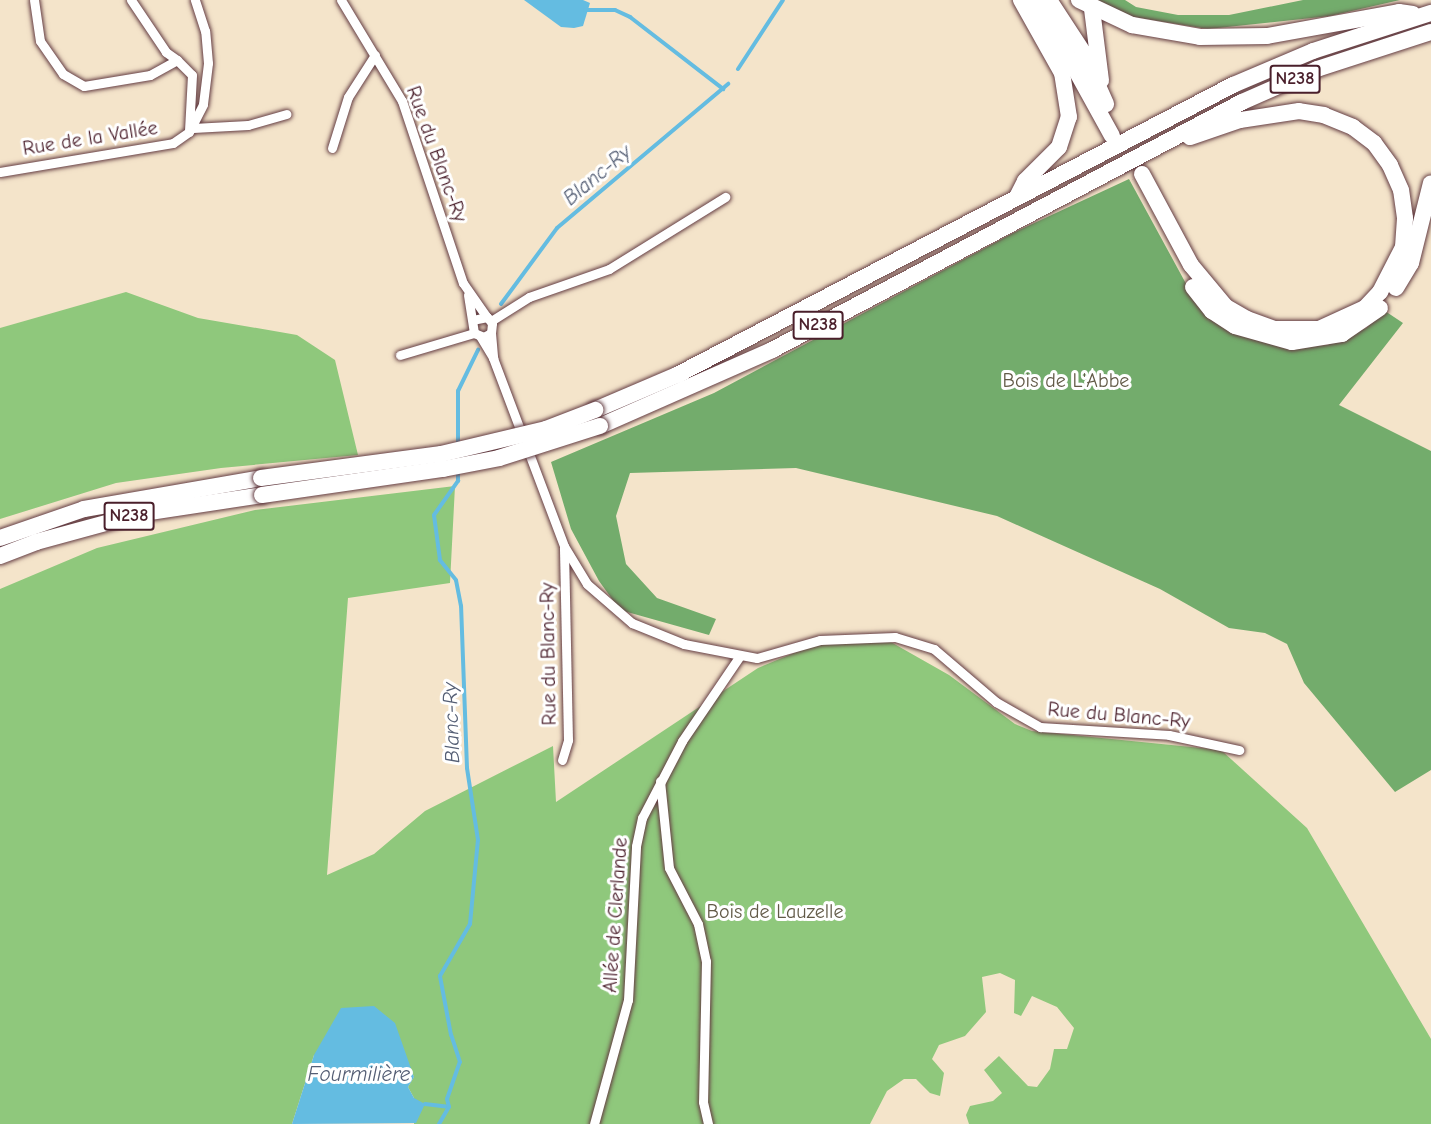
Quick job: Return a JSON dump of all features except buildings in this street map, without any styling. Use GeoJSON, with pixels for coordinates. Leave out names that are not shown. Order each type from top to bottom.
{"type":"FeatureCollection","features":[{"type":"Feature","properties":{"kind":"highway"},"geometry":{"type":"LineString","coordinates":[[1017,197],[1025,181],[1059,147],[1069,117],[1062,73],[1021,0]]}},
{"type":"Feature","properties":{"kind":"highway"},"geometry":{"type":"LineString","coordinates":[[1037,0],[1116,134],[1083,52],[1049,0]]}},
{"type":"Feature","properties":{"kind":"highway"},"geometry":{"type":"LineString","coordinates":[[1085,5],[1103,98]]}},
{"type":"Feature","properties":{"kind":"highway"},"geometry":{"type":"LineString","coordinates":[[1085,5],[1132,26],[1165,33],[1231,38],[1318,29],[1399,12],[1427,14]]}},
{"type":"Feature","properties":{"kind":"highway","name":"N238"},"geometry":{"type":"LineString","coordinates":[[597,418],[1233,85],[1313,51],[1427,14]]}},
{"type":"Feature","properties":{"kind":"highway","name":"N238"},"geometry":{"type":"LineString","coordinates":[[0,538],[84,509],[261,486],[443,470],[499,458],[772,350],[1165,141],[1317,69],[1431,32]]}},
{"type":"Feature","properties":{"kind":"highway"},"geometry":{"type":"LineString","coordinates":[[1165,141],[1197,136],[1269,113],[1324,115],[1353,127],[1374,143],[1390,165],[1401,190],[1406,218],[1403,247],[1394,272],[1365,308],[1319,329],[1275,329],[1247,319],[1226,307],[1191,265],[1138,176],[1194,288],[1212,311],[1235,327],[1292,342],[1342,334],[1363,323],[1382,305],[1411,263],[1431,183]]}},
{"type":"Feature","properties":{"kind":"highway","name":"N238"},"geometry":{"type":"LineString","coordinates":[[0,556],[90,525],[261,486]]}},
{"type":"Feature","properties":{"kind":"street"},"geometry":{"type":"LineString","coordinates":[[34,0],[40,41],[63,74],[84,86],[161,72],[177,60]]}},
{"type":"Feature","properties":{"kind":"street"},"geometry":{"type":"LineString","coordinates":[[131,0],[166,52],[192,75],[191,130]]}},
{"type":"Feature","properties":{"kind":"street"},"geometry":{"type":"LineString","coordinates":[[191,130],[205,95],[208,54],[195,0]]}},
{"type":"Feature","properties":{"kind":"street","name":"Rue du Blanc-Ry"},"geometry":{"type":"LineString","coordinates":[[341,0],[405,108],[468,295],[477,335],[493,358],[564,546],[591,588],[632,624],[656,636],[739,657],[757,658],[826,639],[895,637],[934,649],[996,702],[1040,727],[1169,735],[1239,750]]}},
{"type":"Feature","properties":{"kind":"street"},"geometry":{"type":"LineString","coordinates":[[332,148],[348,97],[375,55]]}},
{"type":"Feature","properties":{"kind":"street"},"geometry":{"type":"LineString","coordinates":[[191,130],[248,125],[285,114]]}},
{"type":"Feature","properties":{"kind":"street","name":"Rue de la Vallée"},"geometry":{"type":"LineString","coordinates":[[0,172],[172,142],[191,130]]}},
{"type":"Feature","properties":{"kind":"street"},"geometry":{"type":"LineString","coordinates":[[473,320],[489,318],[529,297],[609,268],[725,197]]}},
{"type":"Feature","properties":{"kind":"street","name":"Rue du Blanc-Ry"},"geometry":{"type":"LineString","coordinates":[[468,295],[489,318],[493,358]]}},
{"type":"Feature","properties":{"kind":"street"},"geometry":{"type":"LineString","coordinates":[[400,355],[491,333]]}},
{"type":"Feature","properties":{"kind":"street","name":"Rue du Blanc-Ry"},"geometry":{"type":"LineString","coordinates":[[562,760],[568,740],[564,546]]}},
{"type":"Feature","properties":{"kind":"street","name":"Allée de Clerlande"},"geometry":{"type":"LineString","coordinates":[[594,1124],[628,1000],[638,830],[660,781],[739,657]]}},
{"type":"Feature","properties":{"kind":"street"},"geometry":{"type":"LineString","coordinates":[[660,781],[669,868],[698,924],[706,961],[703,1102],[708,1124]]}},
{"type":"Feature","properties":{"kind":"green space"},"geometry":{"type":"Polygon","coordinates":[[[1095,0],[1125,0],[1136,7],[1178,15],[1229,15],[1303,0],[1400,0],[1330,16],[1208,29],[1127,16],[1095,0]]]}},
{"type":"Feature","properties":{"kind":"green space","name":"Bois de L'Abbe"},"geometry":{"type":"Polygon","coordinates":[[[1129,179],[1190,291],[1286,347],[1327,345],[1366,328],[1385,311],[1403,323],[1339,405],[1431,451],[1431,770],[1395,792],[1304,683],[1287,644],[1265,633],[1229,628],[1160,589],[997,516],[796,468],[630,473],[616,516],[626,564],[657,598],[716,619],[709,635],[620,610],[599,581],[571,529],[551,462],[714,393],[1013,233],[1129,179]]]}},
{"type":"Feature","properties":{"kind":"green space"},"geometry":{"type":"Polygon","coordinates":[[[126,292],[198,318],[297,335],[335,360],[358,455],[221,468],[116,483],[0,519],[0,328],[126,292]]]}},
{"type":"Feature","properties":{"kind":"green space","name":"Bois de Lauzelle"},"geometry":{"type":"Polygon","coordinates":[[[455,486],[450,583],[348,598],[327,875],[374,854],[425,811],[553,746],[556,802],[758,668],[818,643],[882,637],[949,675],[1015,724],[1032,731],[1221,750],[1307,828],[1431,1039],[1431,1124],[969,1124],[966,1115],[970,1106],[993,1101],[1002,1093],[984,1070],[999,1056],[1028,1086],[1037,1087],[1050,1069],[1054,1049],[1067,1049],[1074,1028],[1057,1007],[1032,996],[1021,1016],[1014,1013],[1015,980],[1000,973],[982,977],[986,1012],[965,1036],[939,1045],[932,1059],[944,1073],[940,1096],[930,1093],[916,1079],[904,1079],[887,1091],[870,1124],[414,1124],[414,1098],[408,1087],[414,1077],[409,1066],[314,1055],[292,1124],[0,1124],[0,589],[97,548],[255,510],[455,486]]]}},
{"type":"Feature","properties":{"kind":"water"},"geometry":{"type":"Polygon","coordinates":[[[524,0],[583,0],[590,3],[583,26],[574,28],[561,27],[524,0]]]}},
{"type":"Feature","properties":{"kind":"water","name":"Fourmilière"},"geometry":{"type":"Polygon","coordinates":[[[374,1006],[395,1023],[414,1077],[408,1087],[414,1098],[425,1104],[416,1123],[292,1124],[314,1055],[341,1008],[374,1006]]]}},
{"type":"Feature","properties":{"kind":"waterway"},"geometry":{"type":"LineString","coordinates":[[738,69],[783,0]]}},
{"type":"Feature","properties":{"kind":"waterway"},"geometry":{"type":"LineString","coordinates":[[585,10],[615,10],[630,17],[723,89]]}},
{"type":"Feature","properties":{"kind":"waterway","name":"Blanc-Ry"},"geometry":{"type":"LineString","coordinates":[[501,304],[557,228],[728,84]]}},
{"type":"Feature","properties":{"kind":"waterway","name":"Blanc-Ry"},"geometry":{"type":"LineString","coordinates":[[458,446],[458,391],[478,350]]}},
{"type":"Feature","properties":{"kind":"waterway","name":"Blanc-Ry"},"geometry":{"type":"LineString","coordinates":[[439,1124],[449,1107],[447,1099],[460,1062],[451,1035],[440,976],[470,924],[478,840],[467,768],[461,606],[456,580],[440,560],[434,515],[458,481],[458,472]]}},
{"type":"Feature","properties":{"kind":"waterway"},"geometry":{"type":"LineString","coordinates":[[425,1104],[448,1107]]}},
{"type":"Feature","properties":{"kind":"tunnel"},"geometry":{"type":"LineString","coordinates":[[1112,136],[1135,178]]}}]}
